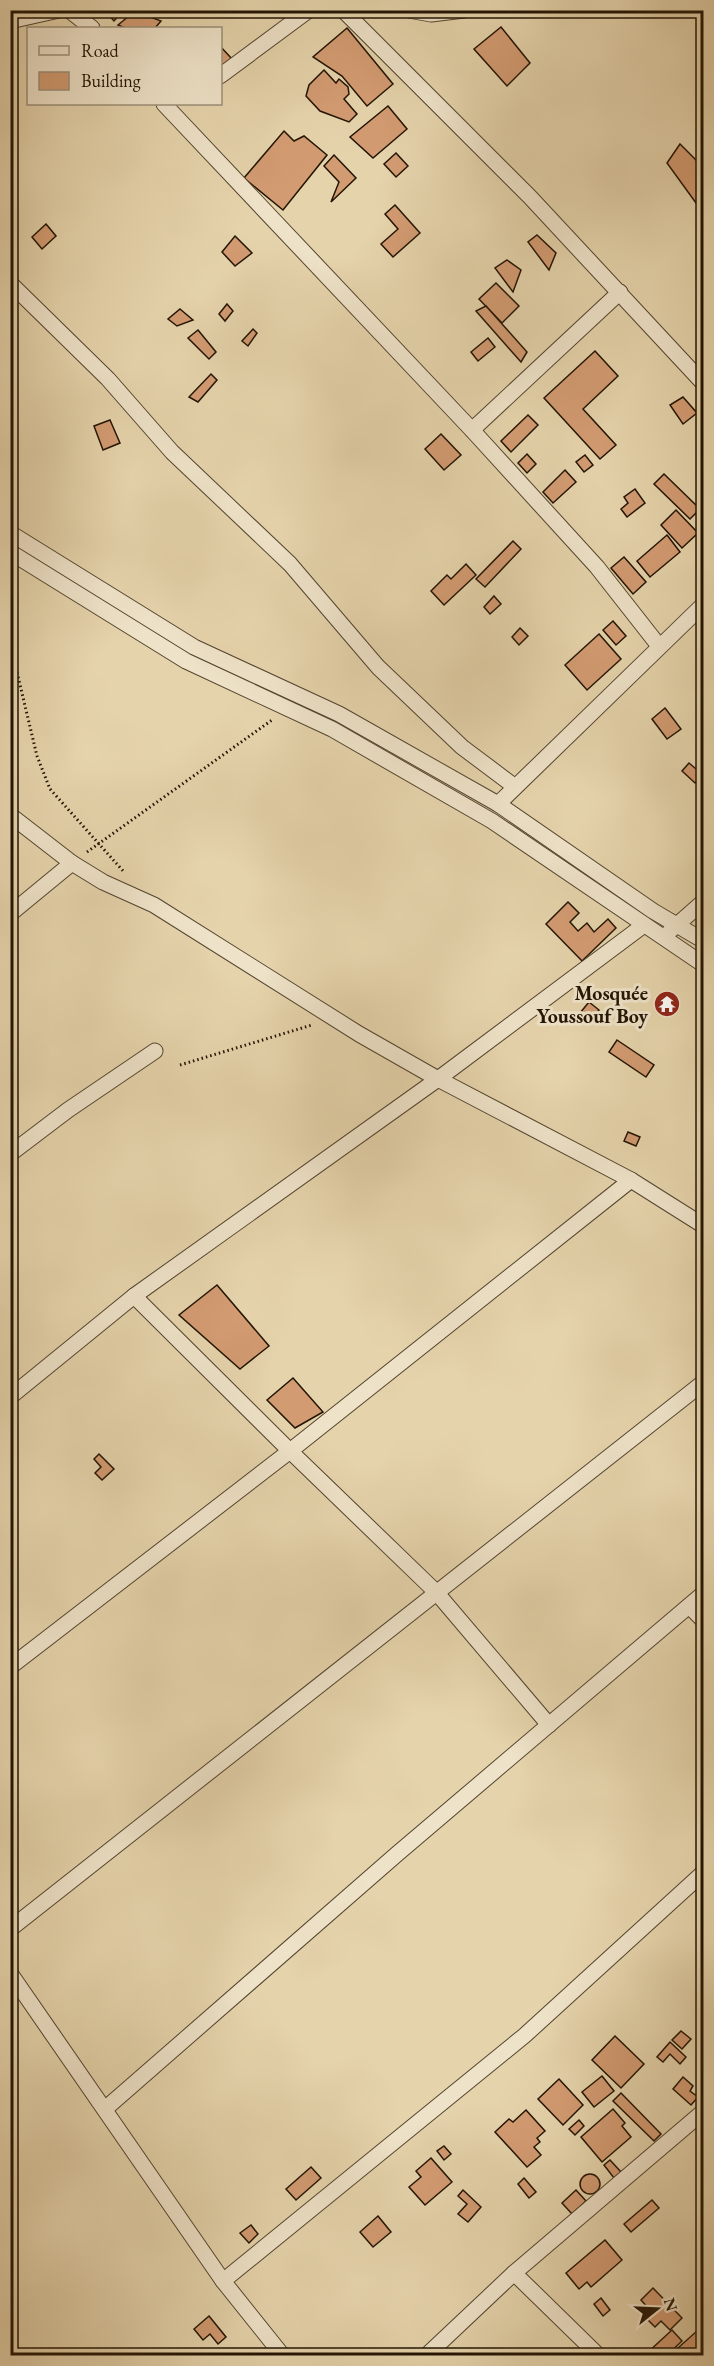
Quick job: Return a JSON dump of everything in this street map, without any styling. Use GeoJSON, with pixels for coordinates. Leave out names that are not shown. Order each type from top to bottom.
{"type":"FeatureCollection","features":[{"type":"Feature","properties":{"kind":"street"},"geometry":{"type":"LineString","coordinates":[[10,21],[59,10]]}},
{"type":"Feature","properties":{"kind":"street"},"geometry":{"type":"LineString","coordinates":[[69,10],[91,27]]}},
{"type":"Feature","properties":{"kind":"street"},"geometry":{"type":"LineString","coordinates":[[222,75],[309,10]]}},
{"type":"Feature","properties":{"kind":"street"},"geometry":{"type":"LineString","coordinates":[[343,10],[530,197],[704,384]]}},
{"type":"Feature","properties":{"kind":"street"},"geometry":{"type":"LineString","coordinates":[[410,10],[430,14],[464,10]]}},
{"type":"Feature","properties":{"kind":"street"},"geometry":{"type":"LineString","coordinates":[[172,106],[597,567],[659,646]]}},
{"type":"Feature","properties":{"kind":"street"},"geometry":{"type":"LineString","coordinates":[[10,283],[108,379],[172,452],[290,564],[378,667],[462,747],[514,786]]}},
{"type":"Feature","properties":{"kind":"street"},"geometry":{"type":"LineString","coordinates":[[472,430],[620,292]]}},
{"type":"Feature","properties":{"kind":"street"},"geometry":{"type":"LineString","coordinates":[[10,533],[194,647],[339,714],[498,804],[704,941]]}},
{"type":"Feature","properties":{"kind":"street"},"geometry":{"type":"LineString","coordinates":[[10,552],[186,661],[332,729],[492,821],[704,965]]}},
{"type":"Feature","properties":{"kind":"street"},"geometry":{"type":"LineString","coordinates":[[498,804],[704,604]]}},
{"type":"Feature","properties":{"kind":"street"},"geometry":{"type":"LineString","coordinates":[[10,815],[72,863],[103,882],[154,905],[334,1018],[438,1079],[631,1180],[704,1226]]}},
{"type":"Feature","properties":{"kind":"street"},"geometry":{"type":"LineString","coordinates":[[10,914],[72,863]]}},
{"type":"Feature","properties":{"kind":"street"},"geometry":{"type":"LineString","coordinates":[[663,938],[704,901]]}},
{"type":"Feature","properties":{"kind":"street"},"geometry":{"type":"LineString","coordinates":[[10,1397],[134,1296],[438,1079],[644,925]]}},
{"type":"Feature","properties":{"kind":"street"},"geometry":{"type":"LineString","coordinates":[[10,1154],[68,1110],[155,1051]]}},
{"type":"Feature","properties":{"kind":"street"},"geometry":{"type":"LineString","coordinates":[[10,1667],[290,1451],[631,1180]]}},
{"type":"Feature","properties":{"kind":"street"},"geometry":{"type":"LineString","coordinates":[[134,1296],[436,1592],[549,1725]]}},
{"type":"Feature","properties":{"kind":"street"},"geometry":{"type":"LineString","coordinates":[[10,1929],[704,1382]]}},
{"type":"Feature","properties":{"kind":"street"},"geometry":{"type":"LineString","coordinates":[[105,2109],[704,1593]]}},
{"type":"Feature","properties":{"kind":"street"},"geometry":{"type":"LineString","coordinates":[[689,1606],[704,1621]]}},
{"type":"Feature","properties":{"kind":"street"},"geometry":{"type":"LineString","coordinates":[[223,2281],[524,2036],[704,1872]]}},
{"type":"Feature","properties":{"kind":"street"},"geometry":{"type":"LineString","coordinates":[[10,1973],[223,2281],[282,2355]]}},
{"type":"Feature","properties":{"kind":"street"},"geometry":{"type":"LineString","coordinates":[[426,2355],[514,2273],[704,2111]]}},
{"type":"Feature","properties":{"kind":"street"},"geometry":{"type":"LineString","coordinates":[[514,2273],[599,2355]]}},
{"type":"Feature","properties":{"kind":"path"},"geometry":{"type":"LineString","coordinates":[[10,656],[16,668],[43,774],[59,800],[98,844]]}},
{"type":"Feature","properties":{"kind":"path"},"geometry":{"type":"LineString","coordinates":[[72,863],[288,709]]}},
{"type":"Feature","properties":{"kind":"path"},"geometry":{"type":"LineString","coordinates":[[180,1065],[334,1018]]}},
{"type":"Feature","properties":{"kind":"building"},"geometry":{"type":"Polygon","coordinates":[[[104,10],[124,10],[114,21],[104,10]]]}},
{"type":"Feature","properties":{"kind":"building"},"geometry":{"type":"Polygon","coordinates":[[[135,11],[161,21],[156,27],[118,25],[135,11]]]}},
{"type":"Feature","properties":{"kind":"building"},"geometry":{"type":"Polygon","coordinates":[[[501,27],[530,63],[507,86],[474,49],[501,27]]]}},
{"type":"Feature","properties":{"kind":"building"},"geometry":{"type":"Polygon","coordinates":[[[347,28],[393,84],[367,106],[342,76],[313,57],[347,28]]]}},
{"type":"Feature","properties":{"kind":"building"},"geometry":{"type":"Polygon","coordinates":[[[222,48],[232,59],[222,68],[222,48]]]}},
{"type":"Feature","properties":{"kind":"building"},"geometry":{"type":"Polygon","coordinates":[[[324,70],[336,83],[339,79],[348,87],[349,94],[344,99],[357,114],[349,122],[320,111],[306,96],[309,85],[324,70]]]}},
{"type":"Feature","properties":{"kind":"building"},"geometry":{"type":"Polygon","coordinates":[[[388,106],[407,129],[373,158],[350,137],[388,106]]]}},
{"type":"Feature","properties":{"kind":"building"},"geometry":{"type":"Polygon","coordinates":[[[284,131],[294,141],[304,136],[327,155],[283,210],[244,178],[284,131]]]}},
{"type":"Feature","properties":{"kind":"building"},"geometry":{"type":"Polygon","coordinates":[[[680,144],[704,168],[704,192],[696,203],[667,163],[680,144]]]}},
{"type":"Feature","properties":{"kind":"building"},"geometry":{"type":"Polygon","coordinates":[[[396,153],[408,166],[396,177],[384,164],[396,153]]]}},
{"type":"Feature","properties":{"kind":"building"},"geometry":{"type":"Polygon","coordinates":[[[334,155],[356,178],[331,202],[339,182],[324,166],[334,155]]]}},
{"type":"Feature","properties":{"kind":"building"},"geometry":{"type":"Polygon","coordinates":[[[395,205],[420,233],[393,257],[381,244],[398,229],[385,214],[395,205]]]}},
{"type":"Feature","properties":{"kind":"building"},"geometry":{"type":"Polygon","coordinates":[[[46,224],[56,236],[42,249],[32,237],[46,224]]]}},
{"type":"Feature","properties":{"kind":"building"},"geometry":{"type":"Polygon","coordinates":[[[537,235],[556,253],[549,270],[528,242],[537,235]]]}},
{"type":"Feature","properties":{"kind":"building"},"geometry":{"type":"Polygon","coordinates":[[[235,236],[252,253],[235,266],[222,252],[235,236]]]}},
{"type":"Feature","properties":{"kind":"building"},"geometry":{"type":"Polygon","coordinates":[[[507,260],[521,270],[513,292],[495,268],[507,260]]]}},
{"type":"Feature","properties":{"kind":"building"},"geometry":{"type":"Polygon","coordinates":[[[496,283],[519,306],[502,323],[479,299],[496,283]]]}},
{"type":"Feature","properties":{"kind":"building"},"geometry":{"type":"Polygon","coordinates":[[[227,304],[233,311],[225,321],[219,314],[227,304]]]}},
{"type":"Feature","properties":{"kind":"building"},"geometry":{"type":"Polygon","coordinates":[[[486,306],[527,352],[521,362],[476,311],[486,306]]]}},
{"type":"Feature","properties":{"kind":"building"},"geometry":{"type":"Polygon","coordinates":[[[180,309],[193,320],[177,326],[168,319],[180,309]]]}},
{"type":"Feature","properties":{"kind":"building"},"geometry":{"type":"Polygon","coordinates":[[[253,329],[257,333],[248,346],[242,341],[253,329]]]}},
{"type":"Feature","properties":{"kind":"building"},"geometry":{"type":"Polygon","coordinates":[[[198,330],[216,352],[209,359],[188,338],[198,330]]]}},
{"type":"Feature","properties":{"kind":"building"},"geometry":{"type":"Polygon","coordinates":[[[488,338],[495,347],[478,361],[471,352],[488,338]]]}},
{"type":"Feature","properties":{"kind":"building"},"geometry":{"type":"Polygon","coordinates":[[[595,351],[618,376],[583,409],[616,445],[600,459],[544,398],[595,351]]]}},
{"type":"Feature","properties":{"kind":"building"},"geometry":{"type":"Polygon","coordinates":[[[211,374],[217,380],[198,402],[189,397],[211,374]]]}},
{"type":"Feature","properties":{"kind":"building"},"geometry":{"type":"Polygon","coordinates":[[[683,397],[697,413],[683,424],[670,405],[683,397]]]}},
{"type":"Feature","properties":{"kind":"building"},"geometry":{"type":"Polygon","coordinates":[[[528,415],[538,425],[511,452],[501,441],[528,415]]]}},
{"type":"Feature","properties":{"kind":"building"},"geometry":{"type":"Polygon","coordinates":[[[110,420],[120,443],[103,450],[94,426],[110,420]]]}},
{"type":"Feature","properties":{"kind":"building"},"geometry":{"type":"Polygon","coordinates":[[[441,434],[461,455],[444,470],[425,449],[441,434]]]}},
{"type":"Feature","properties":{"kind":"building"},"geometry":{"type":"Polygon","coordinates":[[[527,454],[536,464],[527,473],[518,463],[527,454]]]}},
{"type":"Feature","properties":{"kind":"building"},"geometry":{"type":"Polygon","coordinates":[[[585,455],[593,465],[584,472],[576,462],[585,455]]]}},
{"type":"Feature","properties":{"kind":"building"},"geometry":{"type":"Polygon","coordinates":[[[565,470],[576,482],[553,503],[543,492],[565,470]]]}},
{"type":"Feature","properties":{"kind":"building"},"geometry":{"type":"Polygon","coordinates":[[[664,474],[700,509],[690,519],[654,484],[664,474]]]}},
{"type":"Feature","properties":{"kind":"building"},"geometry":{"type":"Polygon","coordinates":[[[635,489],[645,503],[627,517],[621,509],[628,503],[624,497],[635,489]]]}},
{"type":"Feature","properties":{"kind":"building"},"geometry":{"type":"Polygon","coordinates":[[[676,510],[698,533],[682,548],[661,525],[676,510]]]}},
{"type":"Feature","properties":{"kind":"building"},"geometry":{"type":"Polygon","coordinates":[[[667,535],[680,552],[650,577],[637,561],[667,535]]]}},
{"type":"Feature","properties":{"kind":"building"},"geometry":{"type":"Polygon","coordinates":[[[513,541],[521,549],[485,587],[476,579],[513,541]]]}},
{"type":"Feature","properties":{"kind":"building"},"geometry":{"type":"Polygon","coordinates":[[[624,557],[646,582],[633,594],[611,568],[624,557]]]}},
{"type":"Feature","properties":{"kind":"building"},"geometry":{"type":"Polygon","coordinates":[[[466,564],[476,575],[444,605],[431,591],[447,575],[451,579],[466,564]]]}},
{"type":"Feature","properties":{"kind":"building"},"geometry":{"type":"Polygon","coordinates":[[[494,596],[501,604],[490,614],[484,607],[494,596]]]}},
{"type":"Feature","properties":{"kind":"building"},"geometry":{"type":"Polygon","coordinates":[[[613,621],[626,636],[616,645],[603,630],[613,621]]]}},
{"type":"Feature","properties":{"kind":"building"},"geometry":{"type":"Polygon","coordinates":[[[520,628],[528,636],[519,645],[512,637],[520,628]]]}},
{"type":"Feature","properties":{"kind":"building"},"geometry":{"type":"Polygon","coordinates":[[[599,634],[621,659],[587,690],[565,665],[599,634]]]}},
{"type":"Feature","properties":{"kind":"building"},"geometry":{"type":"Polygon","coordinates":[[[665,708],[681,729],[667,739],[652,719],[665,708]]]}},
{"type":"Feature","properties":{"kind":"building"},"geometry":{"type":"Polygon","coordinates":[[[689,763],[702,774],[695,783],[682,771],[689,763]]]}},
{"type":"Feature","properties":{"kind":"building"},"geometry":{"type":"Polygon","coordinates":[[[568,902],[579,913],[570,922],[578,931],[587,923],[594,932],[608,919],[616,928],[582,961],[546,924],[568,902]]]}},
{"type":"Feature","properties":{"kind":"building"},"geometry":{"type":"Polygon","coordinates":[[[589,1002],[599,1010],[590,1021],[580,1013],[589,1002]]]}},
{"type":"Feature","properties":{"kind":"building"},"geometry":{"type":"Polygon","coordinates":[[[617,1040],[654,1065],[646,1077],[609,1052],[617,1040]]]}},
{"type":"Feature","properties":{"kind":"building"},"geometry":{"type":"Polygon","coordinates":[[[628,1132],[640,1137],[636,1146],[624,1141],[628,1132]]]}},
{"type":"Feature","properties":{"kind":"building"},"geometry":{"type":"Polygon","coordinates":[[[217,1285],[269,1346],[240,1369],[179,1315],[217,1285]]]}},
{"type":"Feature","properties":{"kind":"building"},"geometry":{"type":"Polygon","coordinates":[[[293,1378],[323,1412],[295,1428],[267,1400],[293,1378]]]}},
{"type":"Feature","properties":{"kind":"building"},"geometry":{"type":"Polygon","coordinates":[[[99,1454],[114,1469],[102,1480],[95,1473],[101,1467],[94,1459],[99,1454]]]}},
{"type":"Feature","properties":{"kind":"building"},"geometry":{"type":"Polygon","coordinates":[[[681,2031],[691,2039],[682,2049],[672,2040],[681,2031]]]}},
{"type":"Feature","properties":{"kind":"building"},"geometry":{"type":"Polygon","coordinates":[[[615,2036],[644,2064],[621,2088],[592,2060],[615,2036]]]}},
{"type":"Feature","properties":{"kind":"building"},"geometry":{"type":"Polygon","coordinates":[[[670,2042],[686,2057],[680,2064],[670,2054],[663,2062],[657,2057],[670,2042]]]}},
{"type":"Feature","properties":{"kind":"building"},"geometry":{"type":"Polygon","coordinates":[[[602,2076],[614,2091],[594,2107],[582,2092],[602,2076]]]}},
{"type":"Feature","properties":{"kind":"building"},"geometry":{"type":"Polygon","coordinates":[[[683,2077],[693,2086],[690,2091],[698,2097],[691,2105],[673,2089],[683,2077]]]}},
{"type":"Feature","properties":{"kind":"building"},"geometry":{"type":"Polygon","coordinates":[[[559,2079],[583,2105],[563,2125],[538,2099],[559,2079]]]}},
{"type":"Feature","properties":{"kind":"building"},"geometry":{"type":"Polygon","coordinates":[[[621,2093],[661,2134],[654,2141],[613,2101],[621,2093]]]}},
{"type":"Feature","properties":{"kind":"building"},"geometry":{"type":"Polygon","coordinates":[[[613,2109],[625,2123],[622,2126],[631,2137],[602,2162],[581,2137],[613,2109]]]}},
{"type":"Feature","properties":{"kind":"building"},"geometry":{"type":"Polygon","coordinates":[[[526,2110],[545,2131],[537,2138],[540,2142],[534,2147],[541,2155],[527,2167],[495,2132],[509,2119],[513,2122],[526,2110]]]}},
{"type":"Feature","properties":{"kind":"building"},"geometry":{"type":"Polygon","coordinates":[[[579,2120],[584,2126],[575,2135],[569,2129],[579,2120]]]}},
{"type":"Feature","properties":{"kind":"building"},"geometry":{"type":"Polygon","coordinates":[[[444,2146],[451,2154],[444,2160],[437,2151],[444,2146]]]}},
{"type":"Feature","properties":{"kind":"building"},"geometry":{"type":"Polygon","coordinates":[[[431,2158],[452,2182],[425,2205],[409,2187],[421,2177],[416,2171],[431,2158]]]}},
{"type":"Feature","properties":{"kind":"building"},"geometry":{"type":"Polygon","coordinates":[[[610,2160],[621,2172],[614,2178],[604,2165],[610,2160]]]}},
{"type":"Feature","properties":{"kind":"building"},"geometry":{"type":"Polygon","coordinates":[[[311,2167],[321,2178],[296,2200],[286,2189],[311,2167]]]}},
{"type":"Feature","properties":{"kind":"building"},"geometry":{"type":"Polygon","coordinates":[[[590,2174],[597,2177],[600,2184],[597,2191],[590,2194],[583,2191],[580,2184],[583,2177],[590,2174]]]}},
{"type":"Feature","properties":{"kind":"building"},"geometry":{"type":"Polygon","coordinates":[[[524,2178],[536,2192],[529,2198],[518,2184],[524,2178]]]}},
{"type":"Feature","properties":{"kind":"building"},"geometry":{"type":"Polygon","coordinates":[[[463,2190],[481,2207],[468,2222],[458,2214],[467,2204],[458,2196],[463,2190]]]}},
{"type":"Feature","properties":{"kind":"building"},"geometry":{"type":"Polygon","coordinates":[[[576,2190],[586,2201],[572,2214],[562,2203],[576,2190]]]}},
{"type":"Feature","properties":{"kind":"building"},"geometry":{"type":"Polygon","coordinates":[[[652,2200],[659,2208],[631,2232],[624,2224],[652,2200]]]}},
{"type":"Feature","properties":{"kind":"building"},"geometry":{"type":"Polygon","coordinates":[[[378,2216],[391,2232],[373,2247],[360,2232],[378,2216]]]}},
{"type":"Feature","properties":{"kind":"building"},"geometry":{"type":"Polygon","coordinates":[[[251,2225],[258,2234],[249,2243],[240,2233],[251,2225]]]}},
{"type":"Feature","properties":{"kind":"building"},"geometry":{"type":"Polygon","coordinates":[[[605,2240],[622,2260],[591,2287],[587,2282],[579,2289],[566,2273],[605,2240]]]}},
{"type":"Feature","properties":{"kind":"building"},"geometry":{"type":"Polygon","coordinates":[[[653,2288],[682,2318],[670,2330],[661,2321],[655,2327],[643,2315],[649,2309],[641,2300],[653,2288]]]}},
{"type":"Feature","properties":{"kind":"building"},"geometry":{"type":"Polygon","coordinates":[[[601,2298],[610,2310],[603,2316],[594,2304],[601,2298]]]}},
{"type":"Feature","properties":{"kind":"building"},"geometry":{"type":"Polygon","coordinates":[[[209,2316],[226,2337],[218,2344],[210,2334],[203,2340],[194,2329],[209,2316]]]}},
{"type":"Feature","properties":{"kind":"building"},"geometry":{"type":"Polygon","coordinates":[[[672,2330],[682,2341],[666,2356],[650,2356],[647,2353],[672,2330]]]}},
{"type":"Feature","properties":{"kind":"building"},"geometry":{"type":"Polygon","coordinates":[[[697,2331],[704,2339],[704,2356],[669,2356],[697,2331]]]}},
{"type":"Feature","properties":{"kind":"place","name":"Mosquée Youssouf Boy"},"geometry":{"type":"Point","coordinates":[667,1004]}}]}
